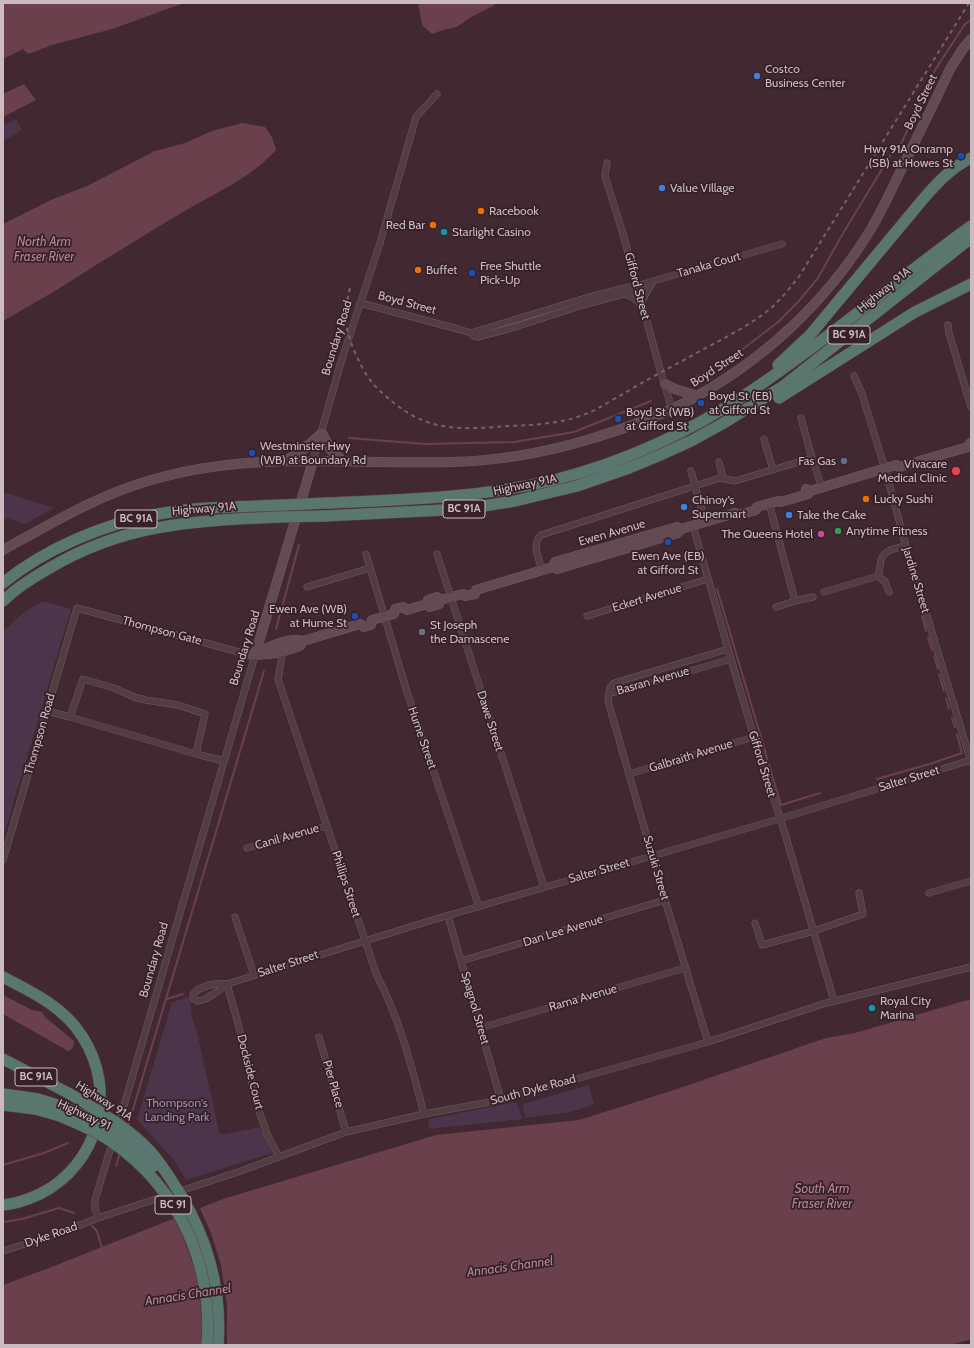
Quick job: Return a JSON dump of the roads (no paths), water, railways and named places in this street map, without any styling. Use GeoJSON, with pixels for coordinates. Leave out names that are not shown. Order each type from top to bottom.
{"type":"FeatureCollection","features":[{"type":"Feature","properties":{"kind":"highway"},"geometry":{"type":"LineString","coordinates":[[747,394],[810,335],[924,198],[943,178],[963,162],[971,158]]}},
{"type":"Feature","properties":{"kind":"highway","name":"Highway 91A"},"geometry":{"type":"LineString","coordinates":[[3,583],[29,565],[64,545],[103,529],[159,514],[212,508],[467,496],[508,490],[555,480],[596,467],[659,442],[700,422],[747,394],[794,361],[971,226]]}},
{"type":"Feature","properties":{"kind":"highway","name":"Highway 91A"},"geometry":{"type":"LineString","coordinates":[[3,601],[31,579],[58,562],[91,547],[124,535],[146,530],[188,522],[464,509],[515,501],[550,493],[629,468],[691,441],[722,424],[782,387],[971,238]]}},
{"type":"Feature","properties":{"kind":"highway"},"geometry":{"type":"LineString","coordinates":[[722,424],[759,409],[915,312],[971,284]]}},
{"type":"Feature","properties":{"kind":"highway"},"geometry":{"type":"LineString","coordinates":[[3,608],[31,579]]}},
{"type":"Feature","properties":{"kind":"highway"},"geometry":{"type":"LineString","coordinates":[[3,977],[41,997],[69,1019],[82,1034],[90,1048],[96,1067],[101,1103],[100,1114],[92,1138],[79,1162],[71,1171],[55,1186],[35,1197],[9,1205],[3,1205]]}},
{"type":"Feature","properties":{"kind":"highway","name":"Highway 91A"},"geometry":{"type":"LineString","coordinates":[[3,1059],[70,1094],[106,1115],[124,1128],[151,1152],[174,1184]]}},
{"type":"Feature","properties":{"kind":"highway","name":"Highway 91"},"geometry":{"type":"LineString","coordinates":[[3,1094],[38,1099],[62,1111],[105,1138],[138,1163],[160,1188],[181,1217],[194,1245],[207,1303],[206,1345]]}},
{"type":"Feature","properties":{"kind":"highway","name":"Highway 91"},"geometry":{"type":"LineString","coordinates":[[3,1105],[62,1111],[100,1124],[119,1136],[145,1157],[174,1184]]}},
{"type":"Feature","properties":{"kind":"highway","name":"BC 91"},"geometry":{"type":"LineString","coordinates":[[174,1184],[192,1214],[204,1241],[214,1272],[218,1301],[218,1345]]}},
{"type":"Feature","properties":{"kind":"main road","name":"Boyd Street"},"geometry":{"type":"LineString","coordinates":[[3,550],[83,506],[117,491],[148,480],[209,466],[287,460],[344,462],[452,462],[482,460],[533,453],[566,446],[614,432],[672,409],[698,396],[727,378],[781,337],[806,313],[839,275],[870,229],[884,205],[950,69],[971,39]]}},
{"type":"Feature","properties":{"kind":"main road"},"geometry":{"type":"LineString","coordinates":[[664,384],[698,396]]}},
{"type":"Feature","properties":{"kind":"main road"},"geometry":{"type":"LineString","coordinates":[[287,460],[304,449],[322,433],[331,450],[344,462]]}},
{"type":"Feature","properties":{"kind":"main road","name":"Ewen Avenue"},"geometry":{"type":"LineString","coordinates":[[251,655],[266,648],[296,639],[304,641],[360,624],[364,626],[371,625],[372,620],[384,616],[394,614],[397,617],[405,615],[407,610],[427,604],[430,607],[439,604],[440,600],[450,597],[463,594],[465,596],[475,594],[476,590],[553,567],[555,562],[677,527],[681,529],[735,513],[738,515],[756,510],[757,507],[808,494],[810,491],[968,447],[970,443]]}},
{"type":"Feature","properties":{"kind":"main road","name":"Boundary Road"},"geometry":{"type":"LineString","coordinates":[[251,655],[263,628],[313,461]]}},
{"type":"Feature","properties":{"kind":"main road"},"geometry":{"type":"LineString","coordinates":[[263,628],[266,640],[274,646]]}},
{"type":"Feature","properties":{"kind":"main road","name":"Ewen Avenue"},"geometry":{"type":"LineString","coordinates":[[251,655],[283,652],[300,646],[304,641]]}},
{"type":"Feature","properties":{"kind":"street","name":"Boundary Road"},"geometry":{"type":"LineString","coordinates":[[313,461],[341,362],[380,243],[416,117],[437,94]]}},
{"type":"Feature","properties":{"kind":"street","name":"Gifford Street"},"geometry":{"type":"LineString","coordinates":[[607,163],[605,176],[672,409]]}},
{"type":"Feature","properties":{"kind":"street","name":"Tanaka Court"},"geometry":{"type":"LineString","coordinates":[[636,286],[782,244]]}},
{"type":"Feature","properties":{"kind":"street"},"geometry":{"type":"LineString","coordinates":[[625,294],[641,304],[646,292],[653,282]]}},
{"type":"Feature","properties":{"kind":"street","name":"Boyd Street"},"geometry":{"type":"LineString","coordinates":[[360,303],[471,333],[474,336],[485,336],[625,294],[631,292],[636,286]]}},
{"type":"Feature","properties":{"kind":"street"},"geometry":{"type":"LineString","coordinates":[[471,333],[592,297],[636,286]]}},
{"type":"Feature","properties":{"kind":"street"},"geometry":{"type":"LineString","coordinates":[[948,325],[971,407]]}},
{"type":"Feature","properties":{"kind":"street","name":"Jardine Street"},"geometry":{"type":"LineString","coordinates":[[854,376],[862,394],[885,469],[906,546],[971,761]]}},
{"type":"Feature","properties":{"kind":"street"},"geometry":{"type":"LineString","coordinates":[[801,418],[822,488]]}},
{"type":"Feature","properties":{"kind":"street"},"geometry":{"type":"LineString","coordinates":[[764,439],[773,470]]}},
{"type":"Feature","properties":{"kind":"street"},"geometry":{"type":"LineString","coordinates":[[542,570],[535,544],[541,535],[720,478],[736,480],[812,458]]}},
{"type":"Feature","properties":{"kind":"street"},"geometry":{"type":"LineString","coordinates":[[719,462],[723,478]]}},
{"type":"Feature","properties":{"kind":"street"},"geometry":{"type":"LineString","coordinates":[[691,471],[705,522]]}},
{"type":"Feature","properties":{"kind":"street"},"geometry":{"type":"LineString","coordinates":[[774,502],[795,601]]}},
{"type":"Feature","properties":{"kind":"street","name":"Gifford Street"},"geometry":{"type":"LineString","coordinates":[[694,526],[728,649],[783,827],[834,1001]]}},
{"type":"Feature","properties":{"kind":"street"},"geometry":{"type":"LineString","coordinates":[[878,576],[882,558],[886,552],[906,546]]}},
{"type":"Feature","properties":{"kind":"street","name":"Hume Street"},"geometry":{"type":"LineString","coordinates":[[366,554],[407,692],[479,907]]}},
{"type":"Feature","properties":{"kind":"street","name":"Dawe Street"},"geometry":{"type":"LineString","coordinates":[[437,554],[544,887]]}},
{"type":"Feature","properties":{"kind":"street"},"geometry":{"type":"LineString","coordinates":[[307,586],[370,568]]}},
{"type":"Feature","properties":{"kind":"street"},"geometry":{"type":"LineString","coordinates":[[878,576],[885,582],[889,592]]}},
{"type":"Feature","properties":{"kind":"street"},"geometry":{"type":"LineString","coordinates":[[824,592],[878,576]]}},
{"type":"Feature","properties":{"kind":"street","name":"Eckert Avenue"},"geometry":{"type":"LineString","coordinates":[[587,616],[708,580]]}},
{"type":"Feature","properties":{"kind":"street"},"geometry":{"type":"LineString","coordinates":[[776,607],[812,597]]}},
{"type":"Feature","properties":{"kind":"street","name":"Thompson Gate"},"geometry":{"type":"LineString","coordinates":[[77,608],[251,655]]}},
{"type":"Feature","properties":{"kind":"street","name":"Thompson Road"},"geometry":{"type":"LineString","coordinates":[[3,860],[77,608]]}},
{"type":"Feature","properties":{"kind":"street","name":"Basran Avenue"},"geometry":{"type":"LineString","coordinates":[[728,649],[614,683],[610,688],[610,693],[626,690],[731,659]]}},
{"type":"Feature","properties":{"kind":"street","name":"Phillips Street"},"geometry":{"type":"LineString","coordinates":[[283,652],[278,679],[377,976],[393,1008],[424,1114]]}},
{"type":"Feature","properties":{"kind":"street","name":"Boundary Road"},"geometry":{"type":"LineString","coordinates":[[98,1218],[95,1209],[95,1200],[124,1107],[224,761],[251,655]]}},
{"type":"Feature","properties":{"kind":"street"},"geometry":{"type":"LineString","coordinates":[[70,717],[83,679],[114,688],[134,697],[178,706],[205,714],[196,754]]}},
{"type":"Feature","properties":{"kind":"street","name":"Suzuki Street"},"geometry":{"type":"LineString","coordinates":[[610,693],[608,701],[708,1042]]}},
{"type":"Feature","properties":{"kind":"street"},"geometry":{"type":"LineString","coordinates":[[47,711],[224,761]]}},
{"type":"Feature","properties":{"kind":"street","name":"Galbraith Avenue"},"geometry":{"type":"LineString","coordinates":[[629,774],[754,737]]}},
{"type":"Feature","properties":{"kind":"street","name":"Salter Street"},"geometry":{"type":"LineString","coordinates":[[227,984],[221,983],[197,990],[193,994],[194,999],[196,1001],[202,1000],[227,984],[365,940],[780,819],[971,761]]}},
{"type":"Feature","properties":{"kind":"street","name":"Canil Avenue"},"geometry":{"type":"LineString","coordinates":[[247,848],[327,826]]}},
{"type":"Feature","properties":{"kind":"street"},"geometry":{"type":"LineString","coordinates":[[929,894],[971,881]]}},
{"type":"Feature","properties":{"kind":"street"},"geometry":{"type":"LineString","coordinates":[[755,923],[762,945],[814,931],[863,914],[859,893]]}},
{"type":"Feature","properties":{"kind":"street","name":"Dan Lee Avenue"},"geometry":{"type":"LineString","coordinates":[[461,961],[666,900]]}},
{"type":"Feature","properties":{"kind":"street","name":"Spagnol Street"},"geometry":{"type":"LineString","coordinates":[[448,916],[501,1100]]}},
{"type":"Feature","properties":{"kind":"street"},"geometry":{"type":"LineString","coordinates":[[236,917],[254,975]]}},
{"type":"Feature","properties":{"kind":"street","name":"South Dyke Road"},"geometry":{"type":"LineString","coordinates":[[98,1218],[279,1157],[346,1132],[424,1114],[501,1100],[708,1042],[834,1001],[971,967]]}},
{"type":"Feature","properties":{"kind":"street","name":"Rama Avenue"},"geometry":{"type":"LineString","coordinates":[[480,1028],[686,968]]}},
{"type":"Feature","properties":{"kind":"street","name":"Dockside Court"},"geometry":{"type":"LineString","coordinates":[[227,984],[239,1027],[257,1105],[267,1134],[279,1157]]}},
{"type":"Feature","properties":{"kind":"street","name":"Pier Place"},"geometry":{"type":"LineString","coordinates":[[319,1037],[346,1132]]}},
{"type":"Feature","properties":{"kind":"street","name":"Dyke Road"},"geometry":{"type":"LineString","coordinates":[[3,1251],[57,1234],[98,1218]]}},
{"type":"Feature","properties":{"kind":"water"},"geometry":{"type":"Polygon","coordinates":[[[3,3],[184,3],[112,29],[52,45],[28,54],[23,49],[3,59],[3,3]]]}},
{"type":"Feature","properties":{"kind":"water"},"geometry":{"type":"Polygon","coordinates":[[[418,3],[494,3],[495,5],[471,17],[457,27],[432,34],[422,25],[418,3]]]}},
{"type":"Feature","properties":{"kind":"water"},"geometry":{"type":"Polygon","coordinates":[[[24,84],[36,100],[3,117],[3,94],[24,84]]]}},
{"type":"Feature","properties":{"kind":"water","name":"North Arm Fraser River"},"geometry":{"type":"Polygon","coordinates":[[[242,123],[265,127],[272,137],[276,150],[265,161],[230,186],[178,215],[3,321],[3,224],[51,200],[87,186],[155,151],[185,143],[212,131],[242,123]]]}},
{"type":"Feature","properties":{"kind":"water"},"geometry":{"type":"Polygon","coordinates":[[[3,995],[32,1010],[42,1012],[45,1017],[74,1041],[72,1048],[68,1051],[3,1014],[3,995]]]}},
{"type":"Feature","properties":{"kind":"water","name":"South Arm Fraser River"},"geometry":{"type":"Polygon","coordinates":[[[971,999],[971,1339],[951,1345],[3,1345],[3,1285],[223,1199],[436,1135],[579,1120],[671,1091],[826,1038],[855,1033],[971,999]]]}},
{"type":"Feature","properties":{"kind":"waterway"},"geometry":{"type":"LineString","coordinates":[[691,380],[739,352],[778,322],[798,302],[818,278],[842,235],[893,151],[902,142],[935,70],[965,24],[971,20]]}},
{"type":"Feature","properties":{"kind":"waterway"},"geometry":{"type":"LineString","coordinates":[[349,438],[425,444],[514,442],[574,432],[651,401]]}},
{"type":"Feature","properties":{"kind":"waterway"},"geometry":{"type":"LineString","coordinates":[[276,629],[299,545]]}},
{"type":"Feature","properties":{"kind":"waterway"},"geometry":{"type":"LineString","coordinates":[[717,589],[781,805],[820,793]]}},
{"type":"Feature","properties":{"kind":"waterway"},"geometry":{"type":"LineString","coordinates":[[922,616],[926,631]]}},
{"type":"Feature","properties":{"kind":"waterway"},"geometry":{"type":"LineString","coordinates":[[928,637],[932,650]]}},
{"type":"Feature","properties":{"kind":"waterway"},"geometry":{"type":"LineString","coordinates":[[934,656],[938,669]]}},
{"type":"Feature","properties":{"kind":"waterway"},"geometry":{"type":"LineString","coordinates":[[128,1126],[264,671]]}},
{"type":"Feature","properties":{"kind":"waterway"},"geometry":{"type":"LineString","coordinates":[[939,674],[944,691]]}},
{"type":"Feature","properties":{"kind":"waterway"},"geometry":{"type":"LineString","coordinates":[[946,698],[949,709]]}},
{"type":"Feature","properties":{"kind":"waterway"},"geometry":{"type":"LineString","coordinates":[[952,718],[955,727]]}},
{"type":"Feature","properties":{"kind":"waterway"},"geometry":{"type":"LineString","coordinates":[[877,779],[962,753],[957,734]]}},
{"type":"Feature","properties":{"kind":"waterway"},"geometry":{"type":"LineString","coordinates":[[167,999],[183,994]]}},
{"type":"Feature","properties":{"kind":"waterway"},"geometry":{"type":"LineString","coordinates":[[3,1165],[44,1153],[68,1143]]}},
{"type":"Feature","properties":{"kind":"waterway"},"geometry":{"type":"LineString","coordinates":[[116,1166],[120,1153]]}},
{"type":"Feature","properties":{"kind":"waterway"},"geometry":{"type":"LineString","coordinates":[[3,1222],[22,1219],[59,1208],[74,1213]]}},
{"type":"Feature","properties":{"kind":"waterway"},"geometry":{"type":"LineString","coordinates":[[92,1226],[97,1231],[102,1248]]}},
{"type":"Feature","properties":{"kind":"railway"},"geometry":{"type":"LineString","coordinates":[[350,288],[346,307],[346,323],[349,338],[358,359],[375,386],[393,402],[413,416],[427,422],[447,427],[478,428],[555,422],[574,418],[593,411],[739,330],[760,317],[782,297],[800,275],[969,3]]}},
{"type":"Feature","properties":{"kind":"place","name":"Costco Business Center"},"geometry":{"type":"Point","coordinates":[757,76]}},
{"type":"Feature","properties":{"kind":"place","name":"Hwy 91A Onramp (SB) at Howes St"},"geometry":{"type":"Point","coordinates":[961,156]}},
{"type":"Feature","properties":{"kind":"place","name":"Value Village"},"geometry":{"type":"Point","coordinates":[662,188]}},
{"type":"Feature","properties":{"kind":"place","name":"Racebook"},"geometry":{"type":"Point","coordinates":[481,211]}},
{"type":"Feature","properties":{"kind":"place","name":"Red Bar"},"geometry":{"type":"Point","coordinates":[433,225]}},
{"type":"Feature","properties":{"kind":"place","name":"Starlight Casino"},"geometry":{"type":"Point","coordinates":[444,232]}},
{"type":"Feature","properties":{"kind":"place","name":"Buffet"},"geometry":{"type":"Point","coordinates":[418,270]}},
{"type":"Feature","properties":{"kind":"place","name":"Free Shuttle Pick-Up"},"geometry":{"type":"Point","coordinates":[472,273]}},
{"type":"Feature","properties":{"kind":"place","name":"Boyd St (EB) at Gifford St"},"geometry":{"type":"Point","coordinates":[701,403]}},
{"type":"Feature","properties":{"kind":"place","name":"Boyd St (WB) at Gifford St"},"geometry":{"type":"Point","coordinates":[618,419]}},
{"type":"Feature","properties":{"kind":"place","name":"Westminster Hwy (WB) at Boundary Rd"},"geometry":{"type":"Point","coordinates":[252,453]}},
{"type":"Feature","properties":{"kind":"place","name":"Fas Gas"},"geometry":{"type":"Point","coordinates":[844,461]}},
{"type":"Feature","properties":{"kind":"place","name":"Vivacare Medical Clinic"},"geometry":{"type":"Point","coordinates":[956,471]}},
{"type":"Feature","properties":{"kind":"place","name":"Lucky Sushi"},"geometry":{"type":"Point","coordinates":[866,499]}},
{"type":"Feature","properties":{"kind":"place","name":"Chinoy's Supermart"},"geometry":{"type":"Point","coordinates":[684,507]}},
{"type":"Feature","properties":{"kind":"place","name":"Take the Cake"},"geometry":{"type":"Point","coordinates":[789,515]}},
{"type":"Feature","properties":{"kind":"place","name":"Anytime Fitness"},"geometry":{"type":"Point","coordinates":[838,531]}},
{"type":"Feature","properties":{"kind":"place","name":"The Queens Hotel"},"geometry":{"type":"Point","coordinates":[821,534]}},
{"type":"Feature","properties":{"kind":"place","name":"Ewen Ave (EB) at Gifford St"},"geometry":{"type":"Point","coordinates":[668,542]}},
{"type":"Feature","properties":{"kind":"place","name":"Ewen Ave (WB) at Hume St"},"geometry":{"type":"Point","coordinates":[355,616]}},
{"type":"Feature","properties":{"kind":"place","name":"St Joseph the Damascene"},"geometry":{"type":"Point","coordinates":[422,632]}},
{"type":"Feature","properties":{"kind":"place","name":"Royal City Marina"},"geometry":{"type":"Point","coordinates":[872,1008]}},
{"type":"Feature","properties":{"kind":"park label","name":"Thompson's Landing Park"},"geometry":{"type":"Point","coordinates":[177,1110]}},
{"type":"Feature","properties":{"kind":"water label","name":"Annacis Channel"},"geometry":{"type":"Point","coordinates":[510,1267]}},
{"type":"Feature","properties":{"kind":"water label","name":"Annacis Channel"},"geometry":{"type":"Point","coordinates":[188,1295]}}]}
